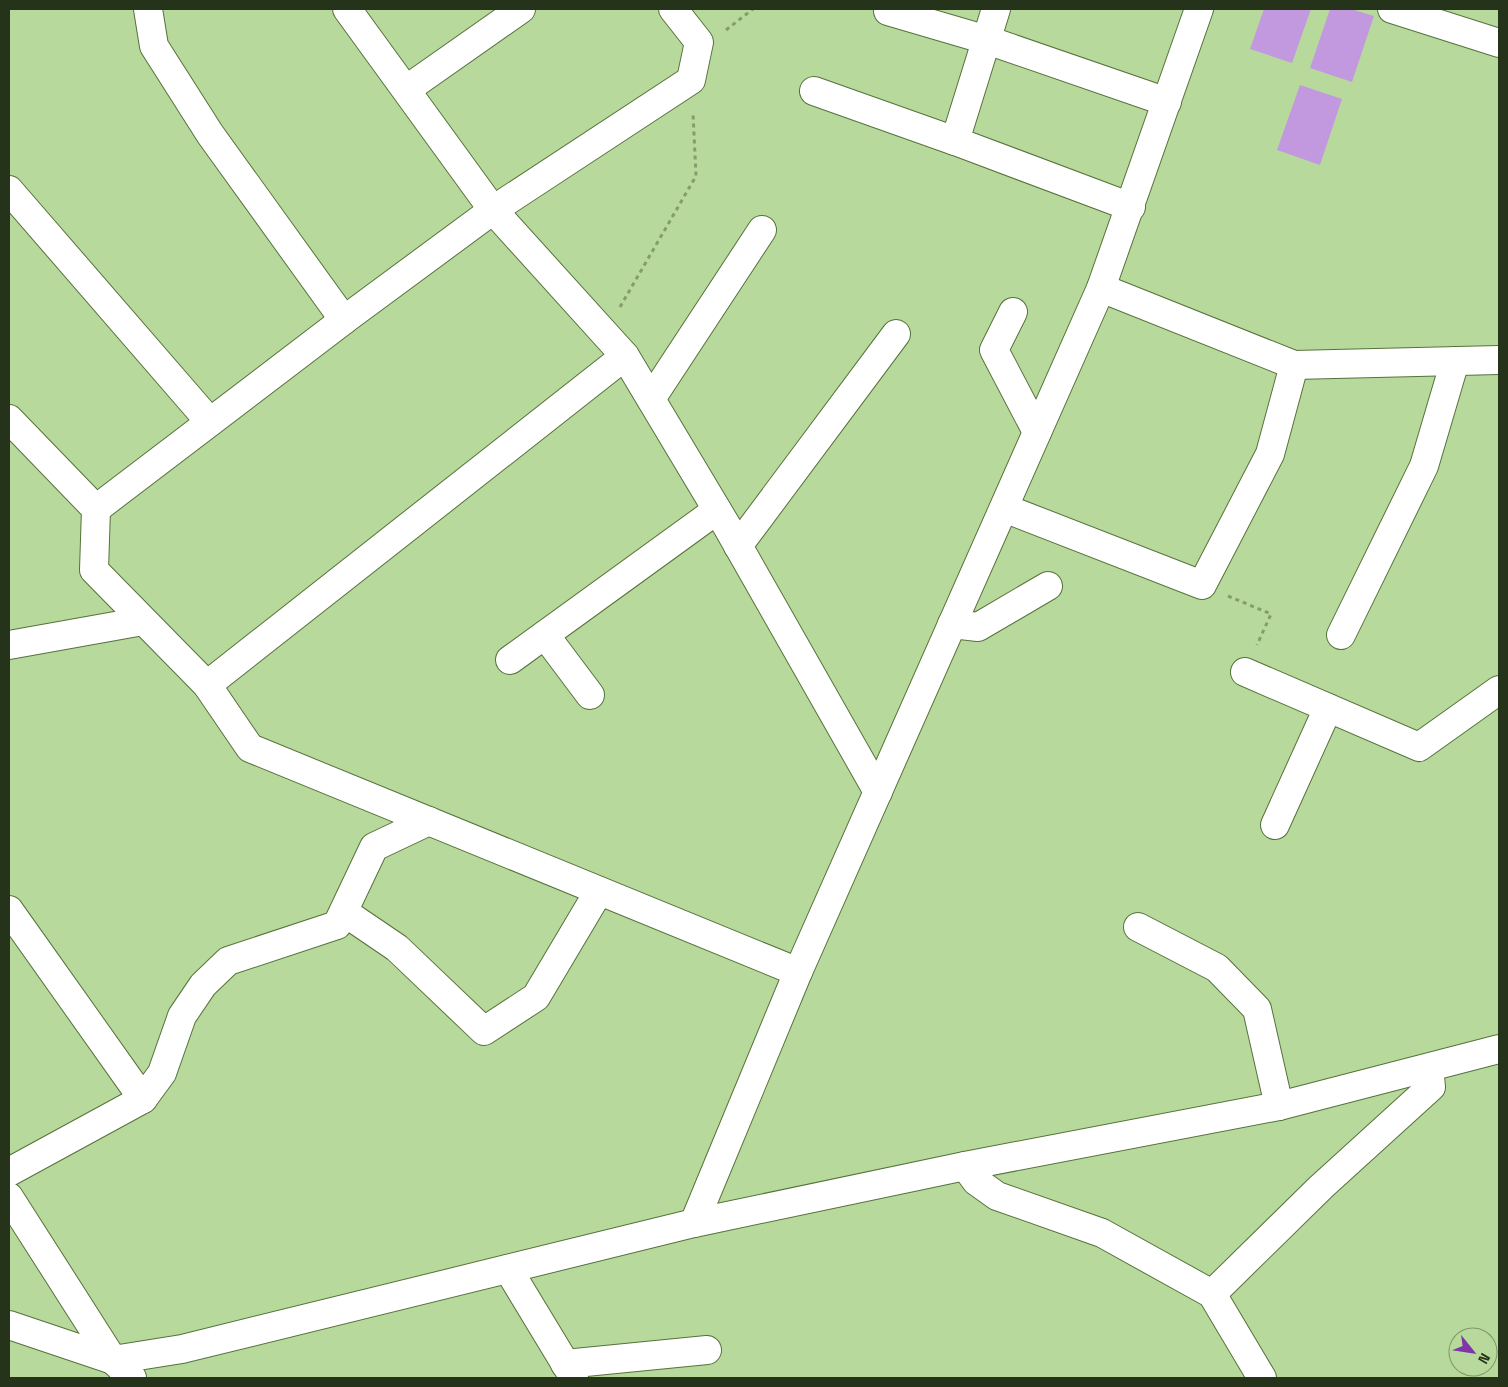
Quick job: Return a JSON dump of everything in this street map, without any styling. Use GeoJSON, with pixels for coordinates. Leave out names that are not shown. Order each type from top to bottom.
{"type":"FeatureCollection","features":[{"type":"Feature","properties":{"kind":"street"},"geometry":{"type":"LineString","coordinates":[[148,9],[154,46],[210,134],[344,320]]}},
{"type":"Feature","properties":{"kind":"street"},"geometry":{"type":"LineString","coordinates":[[347,9],[407,89],[493,210],[625,356],[738,546],[878,792]]}},
{"type":"Feature","properties":{"kind":"street"},"geometry":{"type":"LineString","coordinates":[[407,89],[520,9]]}},
{"type":"Feature","properties":{"kind":"street"},"geometry":{"type":"LineString","coordinates":[[96,509],[344,320],[493,210],[691,80],[699,42],[672,9]]}},
{"type":"Feature","properties":{"kind":"street"},"geometry":{"type":"LineString","coordinates":[[955,141],[996,9]]}},
{"type":"Feature","properties":{"kind":"street"},"geometry":{"type":"LineString","coordinates":[[694,1223],[798,972],[1101,288],[1131,207],[1198,9]]}},
{"type":"Feature","properties":{"kind":"street"},"geometry":{"type":"LineString","coordinates":[[1392,9],[1499,43]]}},
{"type":"Feature","properties":{"kind":"street"},"geometry":{"type":"LineString","coordinates":[[888,12],[987,40],[1167,102]]}},
{"type":"Feature","properties":{"kind":"street"},"geometry":{"type":"LineString","coordinates":[[814,91],[1131,207]]}},
{"type":"Feature","properties":{"kind":"street"},"geometry":{"type":"LineString","coordinates":[[9,190],[210,422]]}},
{"type":"Feature","properties":{"kind":"street"},"geometry":{"type":"LineString","coordinates":[[651,399],[762,230]]}},
{"type":"Feature","properties":{"kind":"street"},"geometry":{"type":"LineString","coordinates":[[1101,288],[1294,365],[1499,360]]}},
{"type":"Feature","properties":{"kind":"street"},"geometry":{"type":"LineString","coordinates":[[1013,312],[994,350],[1037,432]]}},
{"type":"Feature","properties":{"kind":"street"},"geometry":{"type":"LineString","coordinates":[[738,546],[896,334]]}},
{"type":"Feature","properties":{"kind":"street"},"geometry":{"type":"LineString","coordinates":[[207,686],[625,356]]}},
{"type":"Feature","properties":{"kind":"street"},"geometry":{"type":"LineString","coordinates":[[1341,635],[1424,466],[1455,361]]}},
{"type":"Feature","properties":{"kind":"street"},"geometry":{"type":"LineString","coordinates":[[1004,508],[1202,585],[1270,454],[1294,365]]}},
{"type":"Feature","properties":{"kind":"street"},"geometry":{"type":"LineString","coordinates":[[9,419],[96,509],[94,570],[207,686],[250,748],[798,972]]}},
{"type":"Feature","properties":{"kind":"street"},"geometry":{"type":"LineString","coordinates":[[510,660],[717,510]]}},
{"type":"Feature","properties":{"kind":"street"},"geometry":{"type":"LineString","coordinates":[[952,624],[978,627],[1048,586]]}},
{"type":"Feature","properties":{"kind":"street"},"geometry":{"type":"LineString","coordinates":[[9,645],[143,621]]}},
{"type":"Feature","properties":{"kind":"street"},"geometry":{"type":"LineString","coordinates":[[545,635],[590,695]]}},
{"type":"Feature","properties":{"kind":"street"},"geometry":{"type":"LineString","coordinates":[[1245,672],[1419,747],[1499,690]]}},
{"type":"Feature","properties":{"kind":"street"},"geometry":{"type":"LineString","coordinates":[[1275,826],[1328,708]]}},
{"type":"Feature","properties":{"kind":"street"},"geometry":{"type":"LineString","coordinates":[[9,1172],[143,1099],[162,1073],[182,1016],[203,985],[228,961],[337,925],[374,847],[429,821]]}},
{"type":"Feature","properties":{"kind":"street"},"geometry":{"type":"LineString","coordinates":[[344,912],[397,948],[484,1031],[485,1041],[536,997],[599,891]]}},
{"type":"Feature","properties":{"kind":"street"},"geometry":{"type":"LineString","coordinates":[[9,910],[143,1099]]}},
{"type":"Feature","properties":{"kind":"street"},"geometry":{"type":"LineString","coordinates":[[1138,928],[1217,968],[1257,1009],[1278,1106]]}},
{"type":"Feature","properties":{"kind":"street"},"geometry":{"type":"LineString","coordinates":[[109,1369],[182,1349],[694,1223],[965,1166],[1278,1106],[1499,1049]]}},
{"type":"Feature","properties":{"kind":"street"},"geometry":{"type":"LineString","coordinates":[[1212,1294],[1321,1187],[1431,1087],[1429,1068]]}},
{"type":"Feature","properties":{"kind":"street"},"geometry":{"type":"LineString","coordinates":[[965,1166],[976,1181],[997,1196],[1102,1233],[1212,1294],[1262,1378]]}},
{"type":"Feature","properties":{"kind":"street"},"geometry":{"type":"LineString","coordinates":[[9,1197],[109,1369]]}},
{"type":"Feature","properties":{"kind":"street"},"geometry":{"type":"LineString","coordinates":[[508,1269],[570,1371],[708,1350]]}},
{"type":"Feature","properties":{"kind":"street"},"geometry":{"type":"LineString","coordinates":[[9,1325],[132,1378]]}},
{"type":"Feature","properties":{"kind":"path"},"geometry":{"type":"LineString","coordinates":[[605,334],[696,176],[691,80]]}},
{"type":"Feature","properties":{"kind":"path"},"geometry":{"type":"LineString","coordinates":[[1202,585],[1271,614],[1245,672]]}},
{"type":"Feature","properties":{"kind":"building"},"geometry":{"type":"Polygon","coordinates":[[[1264,9],[1311,9],[1292,63],[1250,49],[1264,9]]]}},
{"type":"Feature","properties":{"kind":"building"},"geometry":{"type":"Polygon","coordinates":[[[1330,9],[1351,9],[1374,16],[1352,82],[1310,68],[1330,9]]]}},
{"type":"Feature","properties":{"kind":"building"},"geometry":{"type":"Polygon","coordinates":[[[1300,85],[1342,99],[1320,165],[1277,150],[1300,85]]]}}]}
